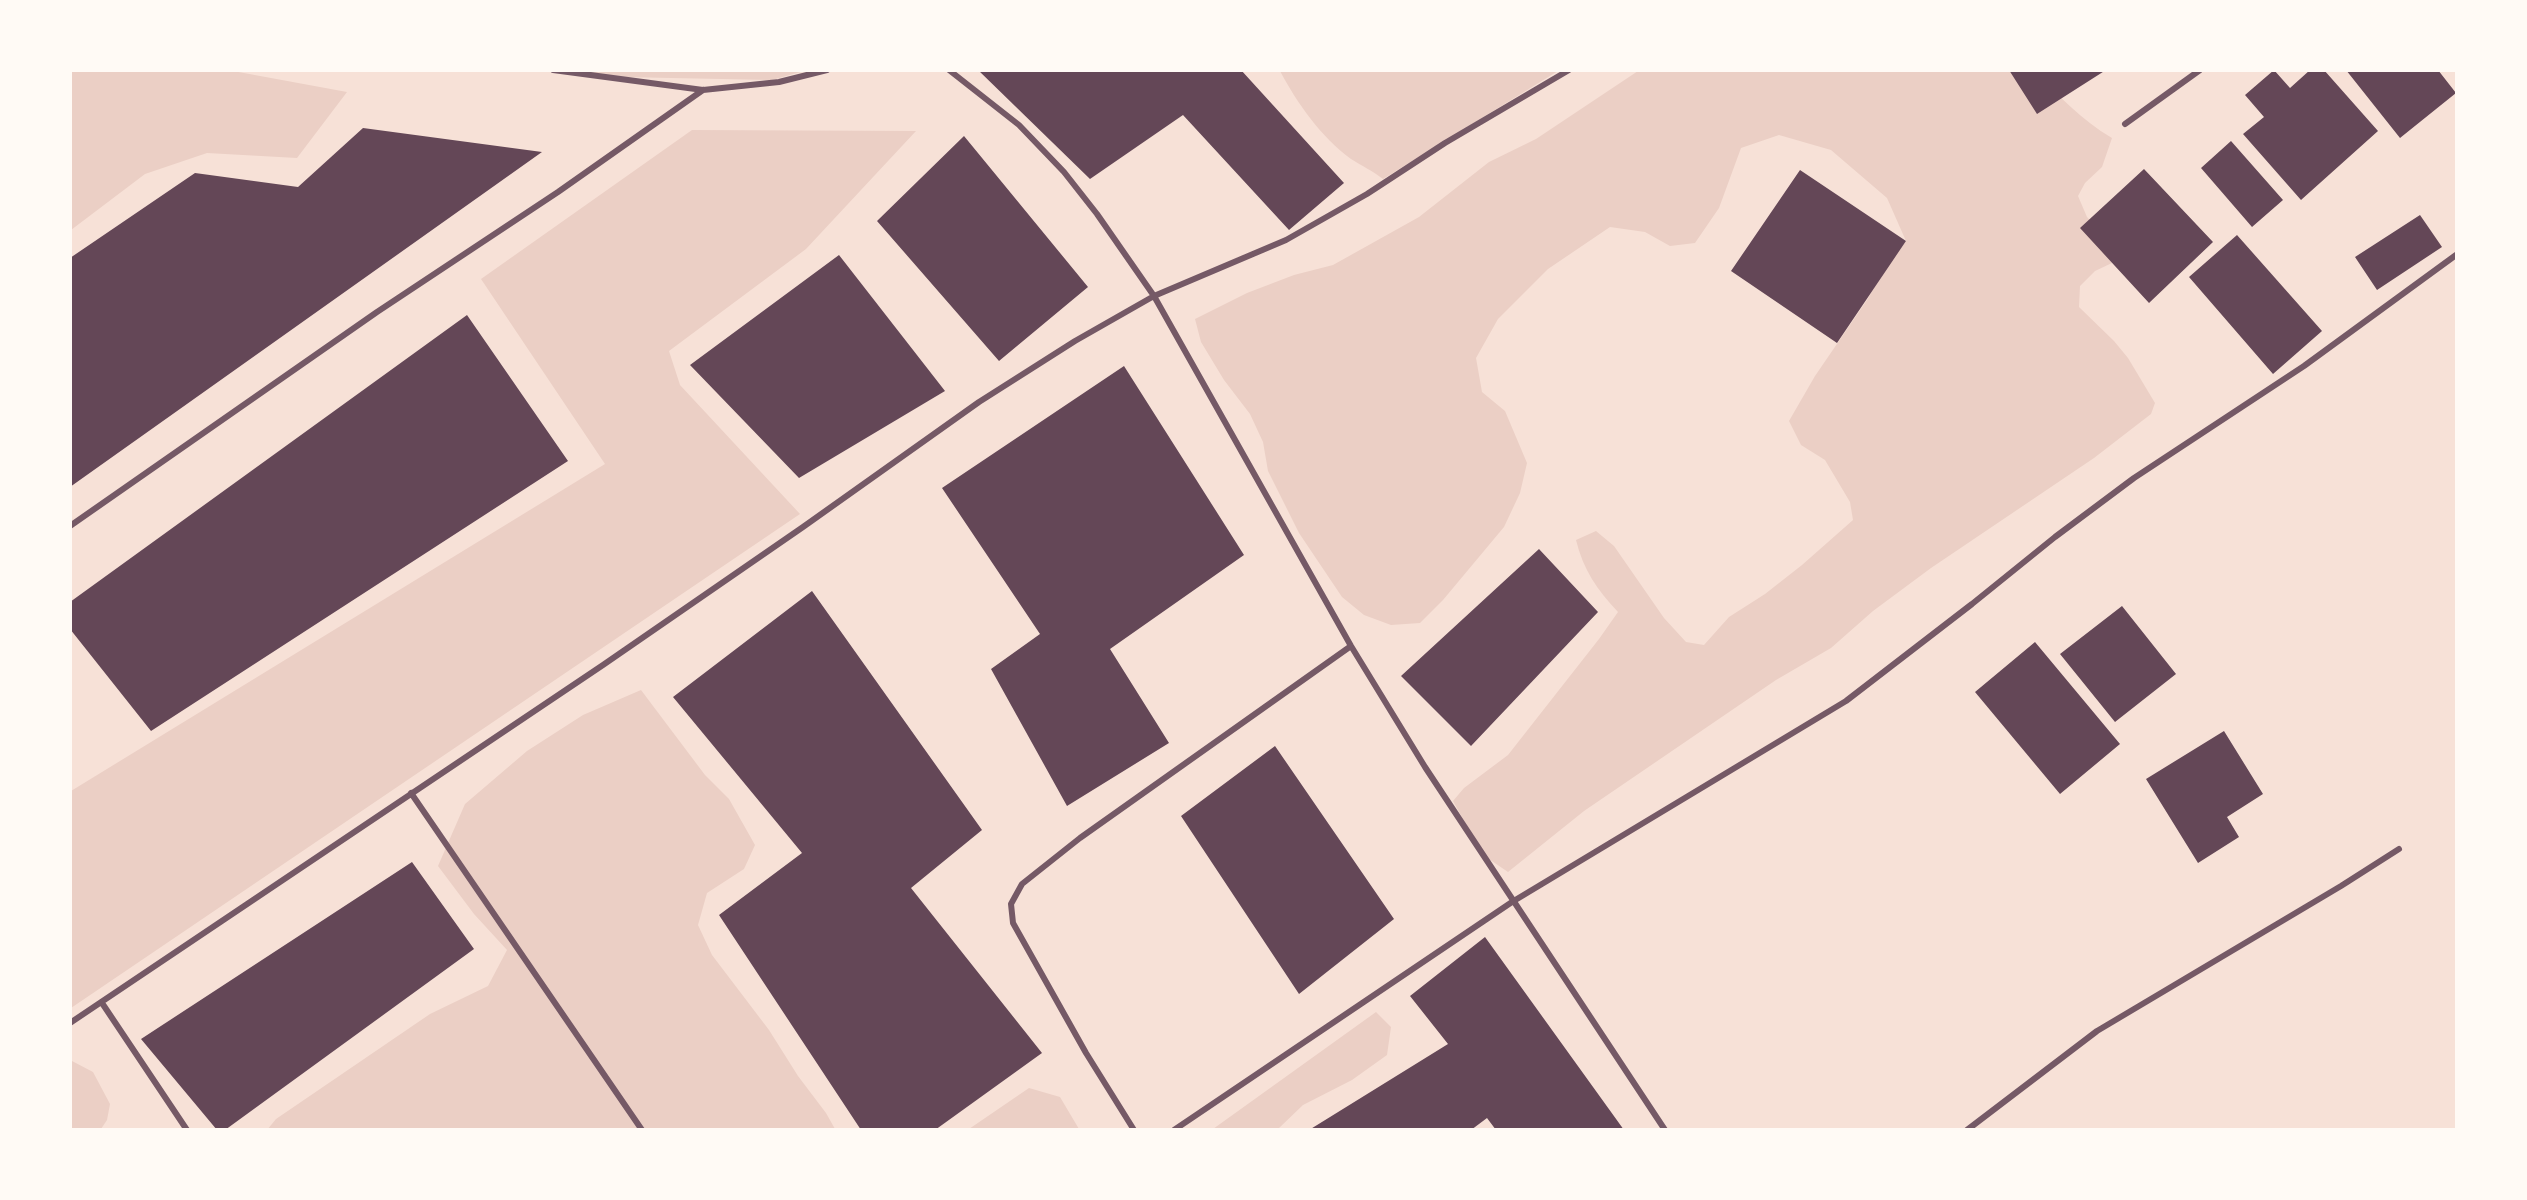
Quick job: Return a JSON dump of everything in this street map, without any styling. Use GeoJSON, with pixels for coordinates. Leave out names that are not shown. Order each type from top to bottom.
{"type":"FeatureCollection","features":[{"type":"Feature","properties":{"kind":"street"},"geometry":{"type":"LineString","coordinates":[[553,70],[703,90],[779,82],[827,70]]}},
{"type":"Feature","properties":{"kind":"street"},"geometry":{"type":"LineString","coordinates":[[949,70],[1019,125],[1064,172],[1097,214],[1154,296],[1351,646],[1425,767],[1512,902],[1665,1130]]}},
{"type":"Feature","properties":{"kind":"street"},"geometry":{"type":"LineString","coordinates":[[70,1023],[660,626],[979,402],[1075,341],[1154,296],[1286,240],[1367,194],[1445,143],[1569,70]]}},
{"type":"Feature","properties":{"kind":"street"},"geometry":{"type":"LineString","coordinates":[[2125,124],[2200,70]]}},
{"type":"Feature","properties":{"kind":"street"},"geometry":{"type":"LineString","coordinates":[[70,526],[377,312],[548,198],[703,90]]}},
{"type":"Feature","properties":{"kind":"street"},"geometry":{"type":"LineString","coordinates":[[1174,1130],[1512,902],[1846,701],[2125,484],[2304,366],[2457,255]]}},
{"type":"Feature","properties":{"kind":"street"},"geometry":{"type":"LineString","coordinates":[[1134,1130],[1086,1053],[1013,923],[1011,904],[1022,884],[1080,838],[1351,646]]}},
{"type":"Feature","properties":{"kind":"street"},"geometry":{"type":"LineString","coordinates":[[411,793],[642,1130]]}},
{"type":"Feature","properties":{"kind":"street"},"geometry":{"type":"LineString","coordinates":[[1967,1130],[2097,1032],[2399,849]]}},
{"type":"Feature","properties":{"kind":"street"},"geometry":{"type":"LineString","coordinates":[[102,1003],[186,1130]]}},
{"type":"Feature","properties":{"kind":"shaded area"},"geometry":{"type":"Polygon","coordinates":[[[71,70],[233,71],[347,92],[297,158],[207,153],[145,174],[71,230],[71,70]]]}},
{"type":"Feature","properties":{"kind":"shaded area"},"geometry":{"type":"Polygon","coordinates":[[[566,71],[804,71],[772,80],[621,77],[566,71]]]}},
{"type":"Feature","properties":{"kind":"shaded area"},"geometry":{"type":"Polygon","coordinates":[[[1280,71],[1558,71],[1383,179],[1351,159],[1320,130],[1302,107],[1280,71]]]}},
{"type":"Feature","properties":{"kind":"shaded area"},"geometry":{"type":"Polygon","coordinates":[[[1638,71],[2033,71],[2080,115],[2112,138],[2102,167],[2085,183],[2078,196],[2087,217],[2098,228],[2112,263],[2095,271],[2080,286],[2079,307],[2128,358],[2155,403],[2151,414],[2094,458],[1931,568],[1873,611],[1831,648],[1776,680],[1584,811],[1508,872],[1483,855],[1453,801],[1464,788],[1508,755],[1618,612],[1592,579],[1576,540],[1596,531],[1614,546],[1664,618],[1686,642],[1704,645],[1729,617],[1765,594],[1853,520],[1850,502],[1825,460],[1801,445],[1789,421],[1815,376],[1867,300],[1886,267],[1906,241],[1887,198],[1831,150],[1779,135],[1741,148],[1719,208],[1695,243],[1670,246],[1645,232],[1610,227],[1548,269],[1498,319],[1476,358],[1482,392],[1505,411],[1527,463],[1520,493],[1504,527],[1443,600],[1420,623],[1391,625],[1364,615],[1342,597],[1299,533],[1268,471],[1263,442],[1250,414],[1224,380],[1201,342],[1195,319],[1247,293],[1294,275],[1333,265],[1419,217],[1489,162],[1536,139],[1638,71]]]}},
{"type":"Feature","properties":{"kind":"shaded area"},"geometry":{"type":"Polygon","coordinates":[[[692,130],[916,131],[806,249],[669,351],[680,385],[800,514],[71,1008],[71,791],[605,464],[481,279],[692,130]]]}},
{"type":"Feature","properties":{"kind":"shaded area"},"geometry":{"type":"Polygon","coordinates":[[[641,690],[705,775],[729,799],[755,845],[744,869],[707,893],[698,925],[712,955],[769,1030],[835,1129],[267,1130],[276,1119],[430,1014],[488,986],[507,950],[474,914],[438,866],[465,804],[527,751],[583,715],[641,690]]]}},
{"type":"Feature","properties":{"kind":"shaded area"},"geometry":{"type":"Polygon","coordinates":[[[1376,1012],[1391,1027],[1387,1055],[1352,1080],[1303,1105],[1278,1129],[1213,1129],[1376,1012]]]}},
{"type":"Feature","properties":{"kind":"shaded area"},"geometry":{"type":"Polygon","coordinates":[[[72,1061],[93,1072],[110,1104],[107,1120],[101,1129],[71,1129],[72,1061]]]}},
{"type":"Feature","properties":{"kind":"shaded area"},"geometry":{"type":"Polygon","coordinates":[[[1029,1088],[1060,1097],[1079,1129],[969,1129],[1029,1088]]]}},
{"type":"Feature","properties":{"kind":"building"},"geometry":{"type":"Polygon","coordinates":[[[978,70],[1241,70],[1344,183],[1289,230],[1183,115],[1090,179],[978,70]]]}},
{"type":"Feature","properties":{"kind":"building"},"geometry":{"type":"Polygon","coordinates":[[[2009,70],[2106,70],[2037,114],[2009,70]]]}},
{"type":"Feature","properties":{"kind":"building"},"geometry":{"type":"Polygon","coordinates":[[[2274,70],[2290,88],[2310,70],[2324,70],[2378,131],[2301,200],[2243,134],[2264,117],[2245,95],[2274,70]]]}},
{"type":"Feature","properties":{"kind":"building"},"geometry":{"type":"Polygon","coordinates":[[[2346,70],[2438,70],[2456,93],[2400,138],[2346,70]]]}},
{"type":"Feature","properties":{"kind":"building"},"geometry":{"type":"Polygon","coordinates":[[[363,128],[542,152],[70,487],[70,258],[195,173],[298,187],[363,128]]]}},
{"type":"Feature","properties":{"kind":"building"},"geometry":{"type":"Polygon","coordinates":[[[964,136],[1088,287],[999,361],[877,221],[964,136]]]}},
{"type":"Feature","properties":{"kind":"building"},"geometry":{"type":"Polygon","coordinates":[[[2231,141],[2283,200],[2252,227],[2201,168],[2231,141]]]}},
{"type":"Feature","properties":{"kind":"building"},"geometry":{"type":"Polygon","coordinates":[[[2144,169],[2213,242],[2149,303],[2080,228],[2144,169]]]}},
{"type":"Feature","properties":{"kind":"building"},"geometry":{"type":"Polygon","coordinates":[[[1800,170],[1906,241],[1837,343],[1731,271],[1800,170]]]}},
{"type":"Feature","properties":{"kind":"building"},"geometry":{"type":"Polygon","coordinates":[[[2420,215],[2442,247],[2377,290],[2355,257],[2420,215]]]}},
{"type":"Feature","properties":{"kind":"building"},"geometry":{"type":"Polygon","coordinates":[[[2237,235],[2322,331],[2273,374],[2189,277],[2237,235]]]}},
{"type":"Feature","properties":{"kind":"building"},"geometry":{"type":"Polygon","coordinates":[[[839,255],[945,391],[799,478],[690,365],[839,255]]]}},
{"type":"Feature","properties":{"kind":"building"},"geometry":{"type":"Polygon","coordinates":[[[467,315],[568,461],[151,731],[70,629],[70,602],[467,315]]]}},
{"type":"Feature","properties":{"kind":"building"},"geometry":{"type":"Polygon","coordinates":[[[1124,366],[1244,555],[1110,649],[1169,743],[1067,806],[991,669],[1040,634],[942,488],[1124,366]]]}},
{"type":"Feature","properties":{"kind":"building"},"geometry":{"type":"Polygon","coordinates":[[[1539,549],[1598,612],[1471,746],[1401,676],[1539,549]]]}},
{"type":"Feature","properties":{"kind":"building"},"geometry":{"type":"Polygon","coordinates":[[[812,591],[982,830],[911,888],[1042,1053],[935,1130],[861,1130],[719,915],[802,853],[673,697],[812,591]]]}},
{"type":"Feature","properties":{"kind":"building"},"geometry":{"type":"Polygon","coordinates":[[[2122,606],[2176,674],[2115,722],[2060,654],[2122,606]]]}},
{"type":"Feature","properties":{"kind":"building"},"geometry":{"type":"Polygon","coordinates":[[[2035,642],[2120,744],[2060,794],[1975,692],[2035,642]]]}},
{"type":"Feature","properties":{"kind":"building"},"geometry":{"type":"Polygon","coordinates":[[[2224,731],[2263,794],[2227,817],[2239,837],[2198,863],[2146,779],[2224,731]]]}},
{"type":"Feature","properties":{"kind":"building"},"geometry":{"type":"Polygon","coordinates":[[[1275,746],[1394,919],[1299,994],[1181,816],[1275,746]]]}},
{"type":"Feature","properties":{"kind":"building"},"geometry":{"type":"Polygon","coordinates":[[[412,862],[474,949],[225,1130],[217,1130],[141,1039],[412,862]]]}},
{"type":"Feature","properties":{"kind":"building"},"geometry":{"type":"Polygon","coordinates":[[[1485,937],[1624,1130],[1496,1130],[1487,1118],[1471,1130],[1309,1130],[1448,1044],[1410,996],[1485,937]]]}}]}
